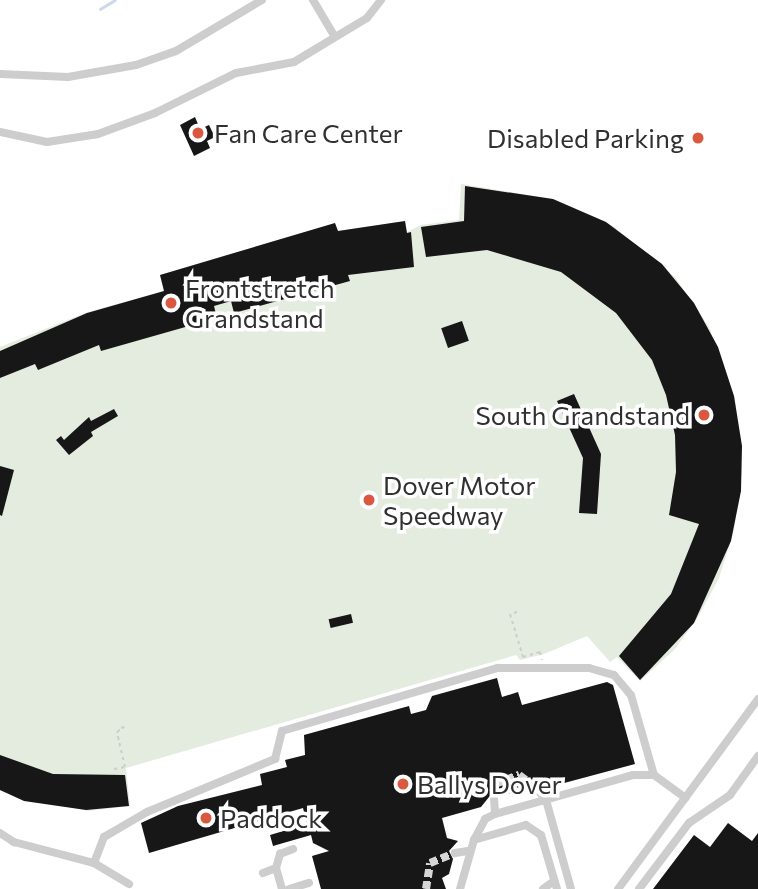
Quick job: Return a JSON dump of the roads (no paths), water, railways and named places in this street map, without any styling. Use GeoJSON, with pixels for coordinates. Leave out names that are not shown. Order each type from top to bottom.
{"type":"FeatureCollection","features":[{"type":"Feature","properties":{"kind":"street"},"geometry":{"type":"LineString","coordinates":[[0,74],[68,78],[136,65],[199,39],[262,0]]}},
{"type":"Feature","properties":{"kind":"street"},"geometry":{"type":"LineString","coordinates":[[313,0],[335,37]]}},
{"type":"Feature","properties":{"kind":"street"},"geometry":{"type":"LineString","coordinates":[[0,132],[47,142],[98,134],[155,113],[236,74],[294,62],[367,18],[381,0]]}},
{"type":"Feature","properties":{"kind":"street"},"geometry":{"type":"LineString","coordinates":[[94,863],[104,836],[146,812],[275,759],[282,731],[498,667],[590,668],[614,676],[631,695],[654,775]]}},
{"type":"Feature","properties":{"kind":"street"},"geometry":{"type":"LineString","coordinates":[[618,889],[758,699]]}},
{"type":"Feature","properties":{"kind":"street"},"geometry":{"type":"LineString","coordinates":[[639,889],[689,823],[730,794],[758,756]]}},
{"type":"Feature","properties":{"kind":"street"},"geometry":{"type":"LineString","coordinates":[[460,889],[468,851],[485,819],[495,814],[633,775],[654,775],[686,798]]}},
{"type":"Feature","properties":{"kind":"street"},"geometry":{"type":"LineString","coordinates":[[535,787],[546,800],[570,889]]}},
{"type":"Feature","properties":{"kind":"street"},"geometry":{"type":"LineString","coordinates":[[494,798],[495,814]]}},
{"type":"Feature","properties":{"kind":"street"},"geometry":{"type":"LineString","coordinates":[[474,840],[513,827],[533,826],[541,835],[556,885],[543,889]]}},
{"type":"Feature","properties":{"kind":"street"},"geometry":{"type":"LineString","coordinates":[[0,833],[15,842],[94,863],[129,884]]}},
{"type":"Feature","properties":{"kind":"street"},"geometry":{"type":"LineString","coordinates":[[282,889],[276,869],[280,853],[293,849]]}},
{"type":"Feature","properties":{"kind":"street"},"geometry":{"type":"LineString","coordinates":[[455,853],[468,851]]}},
{"type":"Feature","properties":{"kind":"street"},"geometry":{"type":"LineString","coordinates":[[263,873],[276,869]]}},
{"type":"Feature","properties":{"kind":"street"},"geometry":{"type":"LineString","coordinates":[[289,889],[309,883]]}},
{"type":"Feature","properties":{"kind":"waterway"},"geometry":{"type":"LineString","coordinates":[[100,9],[115,0]]}},
{"type":"Feature","properties":{"kind":"tunnel"},"geometry":{"type":"LineString","coordinates":[[494,798],[495,784],[519,775],[535,787]]}},
{"type":"Feature","properties":{"kind":"tunnel"},"geometry":{"type":"LineString","coordinates":[[426,889],[430,863],[455,853]]}},
{"type":"Feature","properties":{"kind":"place","name":"Fan Care Center"},"geometry":{"type":"Point","coordinates":[198,133]}},
{"type":"Feature","properties":{"kind":"place","name":"Disabled Parking"},"geometry":{"type":"Point","coordinates":[698,138]}},
{"type":"Feature","properties":{"kind":"place","name":"Frontstretch Grandstand"},"geometry":{"type":"Point","coordinates":[171,303]}},
{"type":"Feature","properties":{"kind":"place","name":"South Grandstand"},"geometry":{"type":"Point","coordinates":[704,415]}},
{"type":"Feature","properties":{"kind":"place","name":"Dover Motor Speedway"},"geometry":{"type":"Point","coordinates":[369,500]}},
{"type":"Feature","properties":{"kind":"place","name":"Ballys Dover"},"geometry":{"type":"Point","coordinates":[403,784]}},
{"type":"Feature","properties":{"kind":"place","name":"Paddock"},"geometry":{"type":"Point","coordinates":[206,818]}}]}
